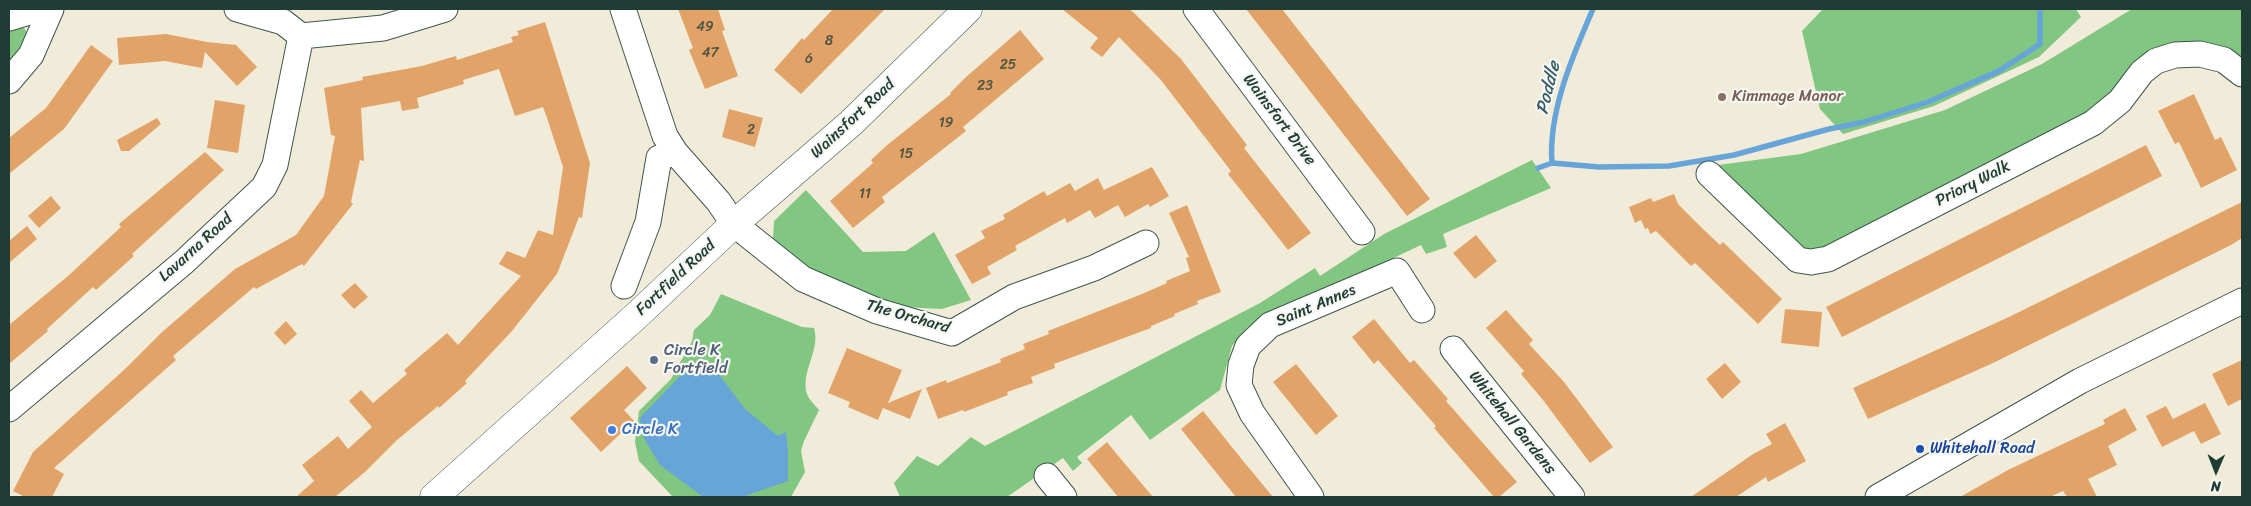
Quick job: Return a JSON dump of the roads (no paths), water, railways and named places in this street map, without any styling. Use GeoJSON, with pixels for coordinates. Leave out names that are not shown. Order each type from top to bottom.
{"type":"FeatureCollection","features":[{"type":"Feature","properties":{"kind":"main road","name":"Wainsfort Road"},"geometry":{"type":"LineString","coordinates":[[734,224],[851,123],[968,9]]}},
{"type":"Feature","properties":{"kind":"main road","name":"Fortfield Road"},"geometry":{"type":"LineString","coordinates":[[434,497],[635,317],[734,224]]}},
{"type":"Feature","properties":{"kind":"street"},"geometry":{"type":"LineString","coordinates":[[9,18],[39,9]]}},
{"type":"Feature","properties":{"kind":"street"},"geometry":{"type":"LineString","coordinates":[[9,81],[31,55],[51,9]]}},
{"type":"Feature","properties":{"kind":"street"},"geometry":{"type":"LineString","coordinates":[[237,9],[283,22],[301,36],[383,28],[444,9]]}},
{"type":"Feature","properties":{"kind":"street"},"geometry":{"type":"LineString","coordinates":[[623,9],[665,136],[675,152],[718,201],[734,224]]}},
{"type":"Feature","properties":{"kind":"street","name":"Wainsfort Drive"},"geometry":{"type":"LineString","coordinates":[[1196,9],[1362,232]]}},
{"type":"Feature","properties":{"kind":"street","name":"Lavarna Road"},"geometry":{"type":"LineString","coordinates":[[9,409],[184,262],[264,187],[274,165],[301,36]]}},
{"type":"Feature","properties":{"kind":"street","name":"Priory Walk"},"geometry":{"type":"LineString","coordinates":[[1709,174],[1798,260],[1811,262],[1828,259],[2093,123],[2120,101],[2142,72],[2156,61],[2175,55],[2200,54],[2224,60],[2242,74]]}},
{"type":"Feature","properties":{"kind":"street"},"geometry":{"type":"LineString","coordinates":[[624,286],[648,222],[659,158],[675,152]]}},
{"type":"Feature","properties":{"kind":"street","name":"The Orchard"},"geometry":{"type":"LineString","coordinates":[[734,224],[802,279],[877,311],[952,333],[1014,297],[1094,268],[1146,243]]}},
{"type":"Feature","properties":{"kind":"street","name":"Saint Annes"},"geometry":{"type":"LineString","coordinates":[[1311,496],[1252,413],[1239,385],[1242,365],[1248,346],[1270,325],[1397,271],[1422,310]]}},
{"type":"Feature","properties":{"kind":"street"},"geometry":{"type":"LineString","coordinates":[[1878,497],[2080,382],[2242,301]]}},
{"type":"Feature","properties":{"kind":"street","name":"Whitehall Gardens"},"geometry":{"type":"LineString","coordinates":[[1453,349],[1572,497]]}},
{"type":"Feature","properties":{"kind":"street"},"geometry":{"type":"LineString","coordinates":[[1047,476],[1064,497]]}},
{"type":"Feature","properties":{"kind":"water"},"geometry":{"type":"Polygon","coordinates":[[[714,368],[745,409],[778,436],[786,432],[788,481],[742,497],[703,497],[660,465],[643,437],[640,418],[682,374],[714,368]]]}},
{"type":"Feature","properties":{"kind":"waterway","name":"Poddle"},"geometry":{"type":"LineString","coordinates":[[1552,163],[1554,124],[1558,104],[1570,64],[1593,9]]}},
{"type":"Feature","properties":{"kind":"waterway"},"geometry":{"type":"LineString","coordinates":[[1538,168],[1552,163],[1599,167],[1669,166],[1734,155],[1829,129],[1864,122],[1928,102],[1999,71],[2040,44],[2040,9]]}},
{"type":"Feature","properties":{"kind":"place","name":"Kimmage Manor"},"geometry":{"type":"Point","coordinates":[1722,97]}},
{"type":"Feature","properties":{"kind":"place","name":"Circle K Fortfield"},"geometry":{"type":"Point","coordinates":[654,360]}},
{"type":"Feature","properties":{"kind":"place","name":"Circle K"},"geometry":{"type":"Point","coordinates":[612,430]}},
{"type":"Feature","properties":{"kind":"place","name":"Whitehall Road"},"geometry":{"type":"Point","coordinates":[1920,449]}}]}
